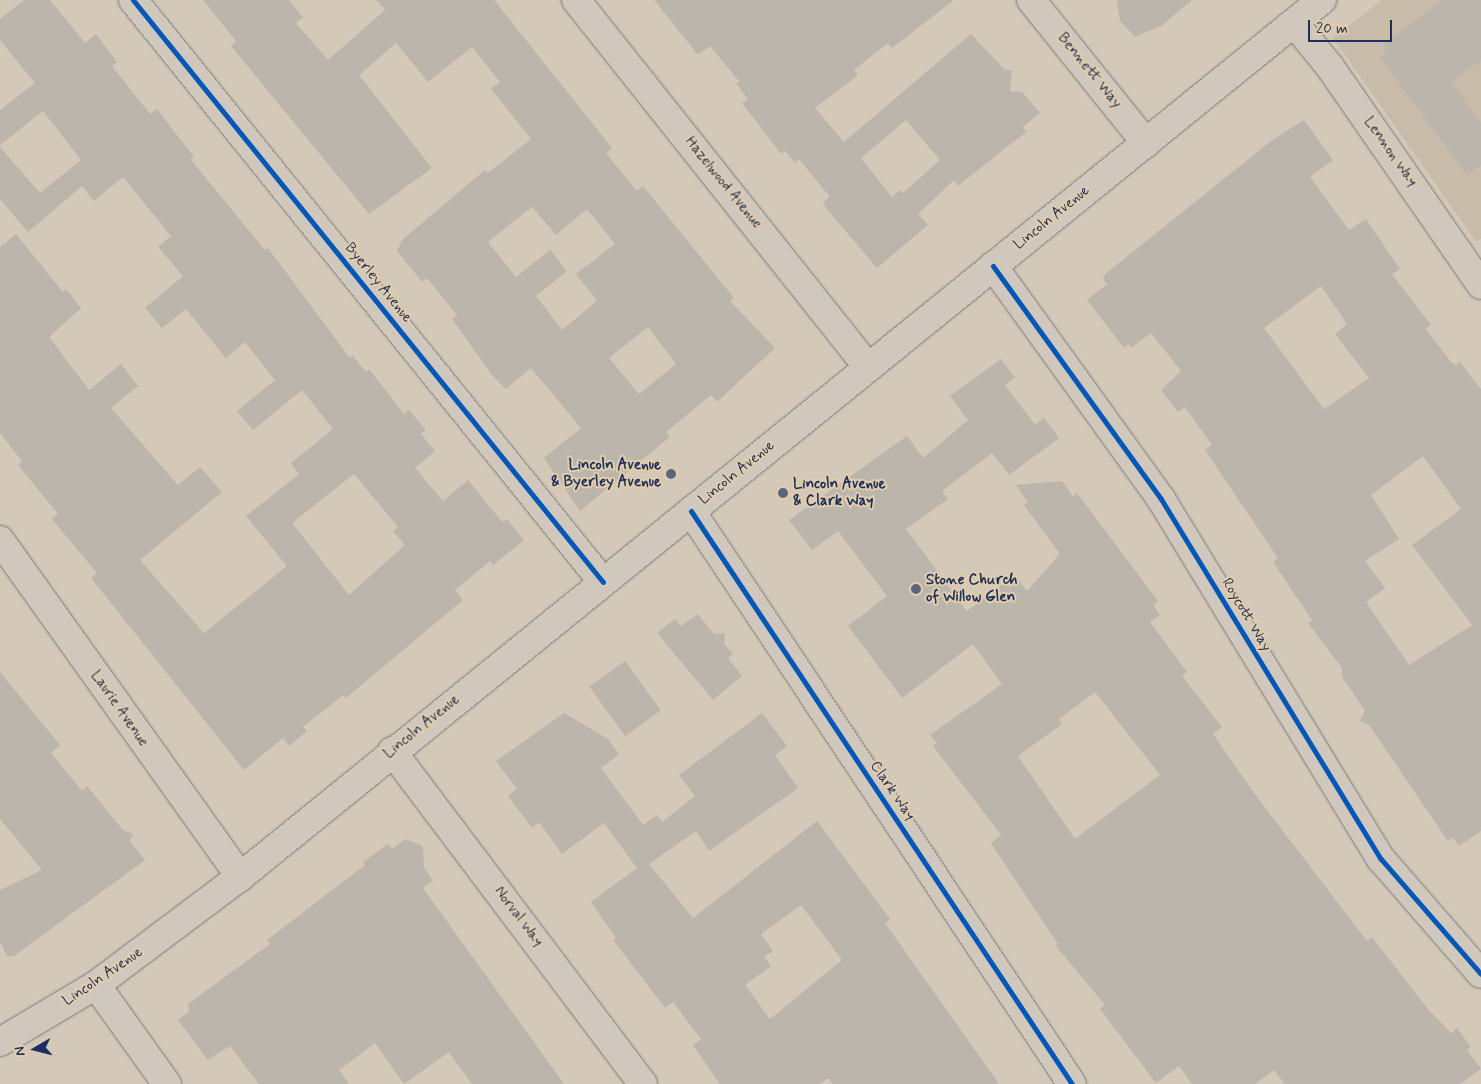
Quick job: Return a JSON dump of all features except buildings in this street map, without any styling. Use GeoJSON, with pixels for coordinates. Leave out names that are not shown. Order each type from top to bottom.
{"type":"FeatureCollection","features":[{"type":"Feature","properties":{"kind":"street","name":"Byerley Avenue"},"geometry":{"type":"LineString","coordinates":[[133,0],[603,582]]}},
{"type":"Feature","properties":{"kind":"street","name":"Hazelwood Avenue"},"geometry":{"type":"LineString","coordinates":[[576,0],[868,368]]}},
{"type":"Feature","properties":{"kind":"street","name":"Bennett Way"},"geometry":{"type":"LineString","coordinates":[[1032,0],[1146,143]]}},
{"type":"Feature","properties":{"kind":"street","name":"Lincoln Avenue"},"geometry":{"type":"LineString","coordinates":[[0,1042],[96,985],[240,877],[392,751],[1322,0]]}},
{"type":"Feature","properties":{"kind":"street","name":"Lennon Way"},"geometry":{"type":"LineString","coordinates":[[1294,23],[1330,67],[1481,285]]}},
{"type":"Feature","properties":{"kind":"street","name":"Roycott Way"},"geometry":{"type":"LineString","coordinates":[[993,266],[1161,499],[1381,859],[1481,974]]}},
{"type":"Feature","properties":{"kind":"street","name":"Clark Way"},"geometry":{"type":"LineString","coordinates":[[691,510],[1072,1084]]}},
{"type":"Feature","properties":{"kind":"street","name":"Laurie Avenue"},"geometry":{"type":"LineString","coordinates":[[0,540],[240,877]]}},
{"type":"Feature","properties":{"kind":"street","name":"Norval Way"},"geometry":{"type":"LineString","coordinates":[[392,751],[643,1084]]}},
{"type":"Feature","properties":{"kind":"street"},"geometry":{"type":"LineString","coordinates":[[96,985],[167,1084]]}},
{"type":"Feature","properties":{"kind":"shaded area"},"geometry":{"type":"Polygon","coordinates":[[[1382,0],[1481,0],[1481,239],[1476,242],[1333,38],[1382,0]]]}},
{"type":"Feature","properties":{"kind":"cycle path"},"geometry":{"type":"LineString","coordinates":[[133,0],[603,582]]}},
{"type":"Feature","properties":{"kind":"cycle path"},"geometry":{"type":"LineString","coordinates":[[993,266],[1161,499],[1381,859],[1481,974]]}},
{"type":"Feature","properties":{"kind":"cycle path"},"geometry":{"type":"LineString","coordinates":[[691,511],[1072,1084]]}},
{"type":"Feature","properties":{"kind":"place","name":"Lincoln Avenue & Byerley Avenue"},"geometry":{"type":"Point","coordinates":[671,474]}},
{"type":"Feature","properties":{"kind":"place","name":"Lincoln Avenue & Clark Way"},"geometry":{"type":"Point","coordinates":[783,493]}},
{"type":"Feature","properties":{"kind":"place","name":"Stone Church of Willow Glen"},"geometry":{"type":"Point","coordinates":[916,589]}}]}
